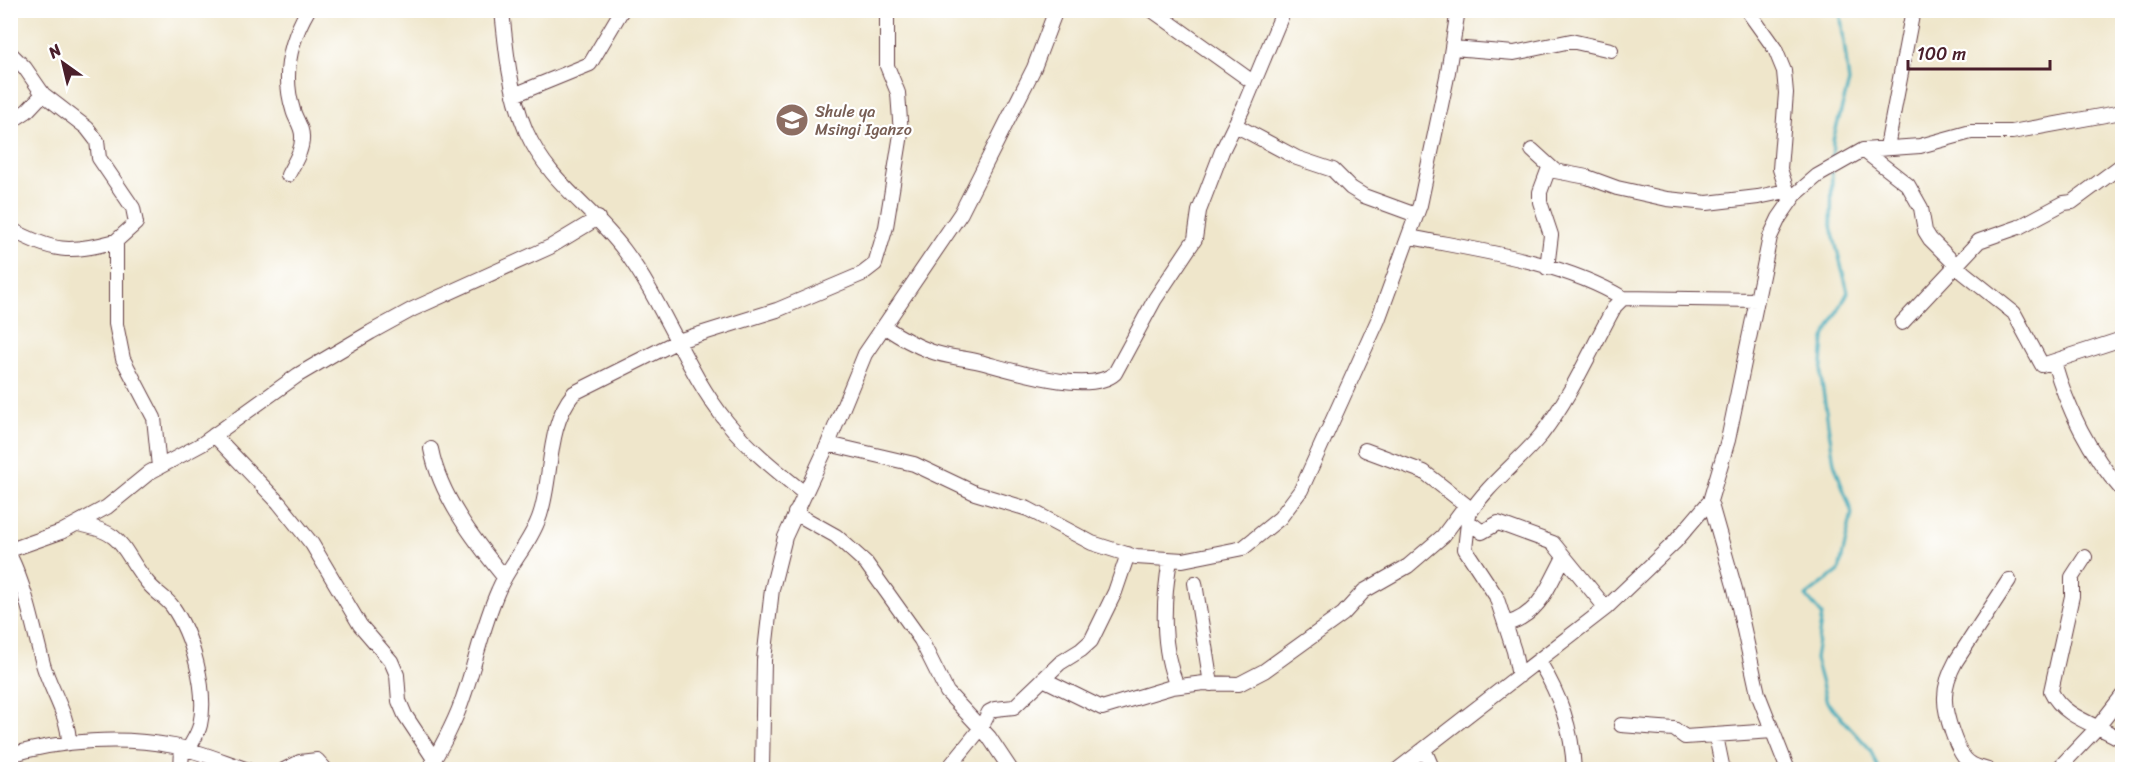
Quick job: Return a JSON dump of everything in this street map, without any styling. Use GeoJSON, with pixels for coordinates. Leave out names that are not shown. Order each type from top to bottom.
{"type":"FeatureCollection","features":[{"type":"Feature","properties":{"kind":"street"},"geometry":{"type":"LineString","coordinates":[[288,175],[302,145],[302,135],[292,108],[289,57],[300,24],[308,10]]}},
{"type":"Feature","properties":{"kind":"street"},"geometry":{"type":"LineString","coordinates":[[502,10],[514,95],[526,131],[548,170],[563,188],[598,218],[639,272],[726,420],[765,461],[804,493]]}},
{"type":"Feature","properties":{"kind":"street"},"geometry":{"type":"LineString","coordinates":[[514,95],[590,64],[622,10]]}},
{"type":"Feature","properties":{"kind":"street"},"geometry":{"type":"LineString","coordinates":[[431,764],[458,713],[485,623],[504,577],[528,542],[540,516],[549,480],[557,423],[563,406],[577,391],[678,341],[777,310],[862,274],[875,264],[886,227],[901,134],[898,93],[887,66],[887,10]]}},
{"type":"Feature","properties":{"kind":"street"},"geometry":{"type":"LineString","coordinates":[[762,770],[763,687],[769,610],[779,553],[865,354],[961,213],[1034,68],[1056,10]]}},
{"type":"Feature","properties":{"kind":"street"},"geometry":{"type":"LineString","coordinates":[[1152,10],[1254,83]]}},
{"type":"Feature","properties":{"kind":"street"},"geometry":{"type":"LineString","coordinates":[[885,327],[904,340],[933,352],[1015,371],[1076,381],[1109,378],[1115,373],[1155,299],[1195,238],[1199,211],[1284,10]]}},
{"type":"Feature","properties":{"kind":"street"},"geometry":{"type":"LineString","coordinates":[[828,444],[914,464],[981,495],[1028,509],[1092,543],[1128,554],[1170,560],[1205,558],[1243,548],[1280,518],[1300,490],[1378,320],[1410,237],[1416,215],[1453,48],[1458,10]]}},
{"type":"Feature","properties":{"kind":"street"},"geometry":{"type":"LineString","coordinates":[[1747,10],[1775,49],[1784,71],[1786,93],[1780,169],[1788,196]]}},
{"type":"Feature","properties":{"kind":"street"},"geometry":{"type":"LineString","coordinates":[[1887,147],[1913,10]]}},
{"type":"Feature","properties":{"kind":"street"},"geometry":{"type":"LineString","coordinates":[[1453,48],[1514,52],[1571,41],[1611,50]]}},
{"type":"Feature","properties":{"kind":"street"},"geometry":{"type":"LineString","coordinates":[[10,53],[25,68],[43,94],[87,128],[96,141],[99,158],[133,208],[136,223],[116,241],[89,248],[60,250],[32,241],[10,229]]}},
{"type":"Feature","properties":{"kind":"street"},"geometry":{"type":"LineString","coordinates":[[10,122],[27,111],[43,94]]}},
{"type":"Feature","properties":{"kind":"street"},"geometry":{"type":"LineString","coordinates":[[1397,770],[1606,608],[1675,542],[1710,501],[1728,440],[1770,237],[1788,196],[1838,163],[1863,150],[1920,146],[1971,132],[2012,132],[2122,112]]}},
{"type":"Feature","properties":{"kind":"street"},"geometry":{"type":"LineString","coordinates":[[1235,125],[1289,154],[1333,170],[1351,188],[1364,196],[1416,215]]}},
{"type":"Feature","properties":{"kind":"street"},"geometry":{"type":"LineString","coordinates":[[1533,150],[1549,168],[1594,179],[1617,188],[1707,203],[1788,196]]}},
{"type":"Feature","properties":{"kind":"street"},"geometry":{"type":"LineString","coordinates":[[1863,150],[1908,185],[1921,208],[1925,231],[1956,264],[2019,319],[2031,348],[2042,364],[2122,339]]}},
{"type":"Feature","properties":{"kind":"street"},"geometry":{"type":"LineString","coordinates":[[1902,323],[1979,241],[2013,230],[2072,201],[2122,165]]}},
{"type":"Feature","properties":{"kind":"street"},"geometry":{"type":"LineString","coordinates":[[1547,268],[1551,235],[1540,202],[1540,192],[1549,168]]}},
{"type":"Feature","properties":{"kind":"street"},"geometry":{"type":"LineString","coordinates":[[10,550],[78,524],[106,507],[159,467],[214,435],[298,375],[371,332],[413,309],[550,247],[598,218]]}},
{"type":"Feature","properties":{"kind":"street"},"geometry":{"type":"LineString","coordinates":[[1410,237],[1547,268],[1597,284],[1623,298],[1757,300]]}},
{"type":"Feature","properties":{"kind":"street"},"geometry":{"type":"LineString","coordinates":[[116,241],[114,265],[118,339],[127,368],[154,418],[159,467]]}},
{"type":"Feature","properties":{"kind":"street"},"geometry":{"type":"LineString","coordinates":[[1043,680],[1090,705],[1102,708],[1177,686],[1239,684],[1279,661],[1342,615],[1364,591],[1408,566],[1468,513],[1547,426],[1573,386],[1615,306],[1623,298]]}},
{"type":"Feature","properties":{"kind":"street"},"geometry":{"type":"LineString","coordinates":[[2054,362],[2073,414],[2095,453],[2122,490]]}},
{"type":"Feature","properties":{"kind":"street"},"geometry":{"type":"LineString","coordinates":[[214,435],[279,503],[312,543],[360,625],[391,661],[397,675],[399,701],[431,764]]}},
{"type":"Feature","properties":{"kind":"street"},"geometry":{"type":"LineString","coordinates":[[431,449],[434,463],[458,512],[504,577]]}},
{"type":"Feature","properties":{"kind":"street"},"geometry":{"type":"LineString","coordinates":[[1365,450],[1424,472],[1468,513],[1482,532],[1498,523],[1544,538],[1559,548],[1606,608]]}},
{"type":"Feature","properties":{"kind":"street"},"geometry":{"type":"LineString","coordinates":[[1710,501],[1735,589],[1758,694],[1788,770]]}},
{"type":"Feature","properties":{"kind":"street"},"geometry":{"type":"LineString","coordinates":[[795,513],[836,537],[866,563],[921,640],[947,692],[981,728],[1011,770]]}},
{"type":"Feature","properties":{"kind":"street"},"geometry":{"type":"LineString","coordinates":[[1468,513],[1465,549],[1491,586],[1506,624],[1519,676]]}},
{"type":"Feature","properties":{"kind":"street"},"geometry":{"type":"LineString","coordinates":[[78,524],[104,530],[128,550],[148,584],[168,601],[183,624],[198,668],[201,723],[185,749],[181,770]]}},
{"type":"Feature","properties":{"kind":"street"},"geometry":{"type":"LineString","coordinates":[[947,770],[981,728],[989,712],[1014,707],[1060,663],[1091,641],[1115,592],[1128,554]]}},
{"type":"Feature","properties":{"kind":"street"},"geometry":{"type":"LineString","coordinates":[[10,556],[16,582],[44,667],[67,725],[69,743]]}},
{"type":"Feature","properties":{"kind":"street"},"geometry":{"type":"LineString","coordinates":[[1506,624],[1525,618],[1533,610],[1546,593],[1564,557]]}},
{"type":"Feature","properties":{"kind":"street"},"geometry":{"type":"LineString","coordinates":[[2085,557],[2072,577],[2066,625],[2052,691],[2062,705],[2097,728],[2122,740]]}},
{"type":"Feature","properties":{"kind":"street"},"geometry":{"type":"LineString","coordinates":[[1170,560],[1166,597],[1167,642],[1170,666],[1177,686]]}},
{"type":"Feature","properties":{"kind":"street"},"geometry":{"type":"LineString","coordinates":[[1988,770],[1970,763],[1962,755],[1946,709],[1945,692],[1949,674],[1956,661],[2008,580]]}},
{"type":"Feature","properties":{"kind":"street"},"geometry":{"type":"LineString","coordinates":[[1195,583],[1211,684]]}},
{"type":"Feature","properties":{"kind":"street"},"geometry":{"type":"LineString","coordinates":[[1539,661],[1559,696],[1567,717],[1574,770]]}},
{"type":"Feature","properties":{"kind":"street"},"geometry":{"type":"LineString","coordinates":[[2057,770],[2097,728],[2122,696]]}},
{"type":"Feature","properties":{"kind":"street"},"geometry":{"type":"LineString","coordinates":[[1621,725],[1674,729],[1685,737],[1773,731]]}},
{"type":"Feature","properties":{"kind":"street"},"geometry":{"type":"LineString","coordinates":[[1716,736],[1724,770]]}},
{"type":"Feature","properties":{"kind":"street"},"geometry":{"type":"LineString","coordinates":[[10,755],[69,743],[136,742],[185,749],[248,770]]}},
{"type":"Feature","properties":{"kind":"street"},"geometry":{"type":"LineString","coordinates":[[1424,749],[1433,770]]}},
{"type":"Feature","properties":{"kind":"street"},"geometry":{"type":"LineString","coordinates":[[284,770],[300,762],[317,760],[326,770]]}},
{"type":"Feature","properties":{"kind":"waterway"},"geometry":{"type":"LineString","coordinates":[[1832,162],[1833,140],[1849,82],[1840,10]]}},
{"type":"Feature","properties":{"kind":"waterway"},"geometry":{"type":"LineString","coordinates":[[1832,172],[1831,226],[1848,292],[1824,338],[1821,377],[1834,463],[1852,513],[1839,571],[1806,596],[1822,615],[1815,659],[1827,702],[1870,749],[1879,770]]}},
{"type":"Feature","properties":{"kind":"place","name":"Shule ya Msingi Iganzo"},"geometry":{"type":"Point","coordinates":[792,120]}}]}
